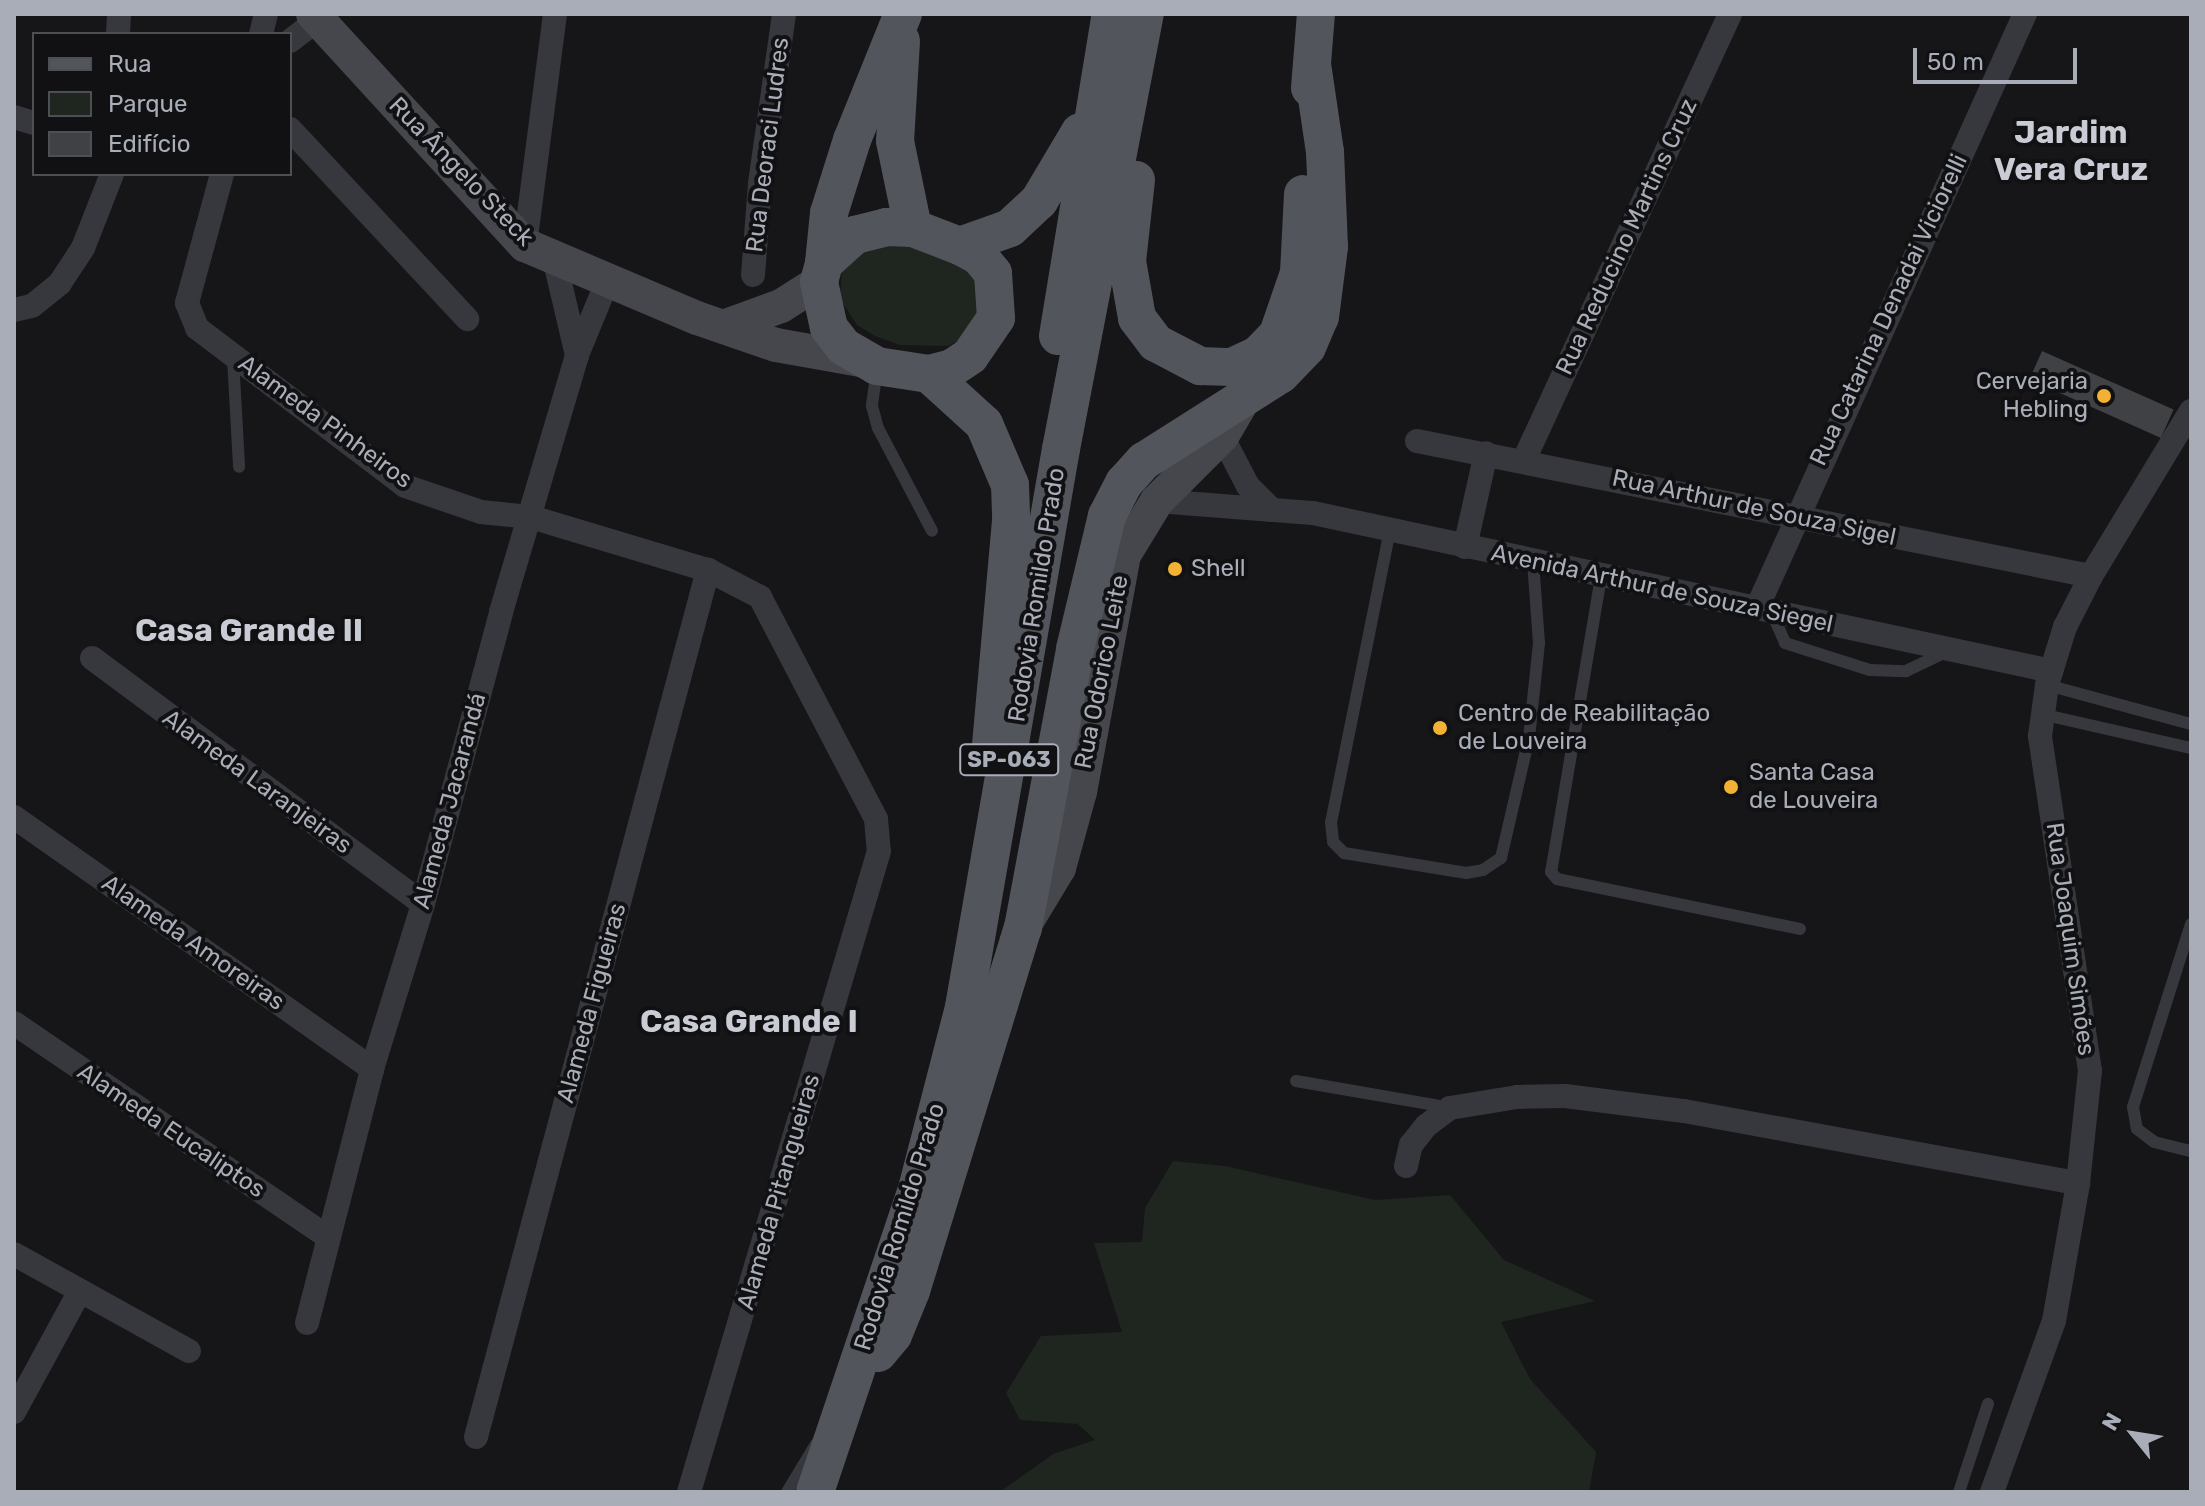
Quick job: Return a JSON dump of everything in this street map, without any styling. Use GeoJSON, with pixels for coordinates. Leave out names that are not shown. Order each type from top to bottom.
{"type":"FeatureCollection","features":[{"type":"Feature","properties":{"kind":"main road"},"geometry":{"type":"LineString","coordinates":[[903,14],[895,141],[913,228]]}},
{"type":"Feature","properties":{"kind":"main road"},"geometry":{"type":"LineString","coordinates":[[869,363],[829,328],[821,272],[829,213],[852,140],[903,14]]}},
{"type":"Feature","properties":{"kind":"main road","name":"Rodovia Romildo Prado"},"geometry":{"type":"LineString","coordinates":[[815,1492],[917,1189],[964,1007],[1109,110],[1111,14]]}},
{"type":"Feature","properties":{"kind":"main road","name":"Rodovia Romildo Prado"},"geometry":{"type":"LineString","coordinates":[[799,1492],[895,1186],[990,760],[1109,110],[1145,14]]}},
{"type":"Feature","properties":{"kind":"main road"},"geometry":{"type":"LineString","coordinates":[[960,246],[1010,228],[1039,201],[1109,110],[1140,147],[1127,261],[1137,318],[1156,343],[1200,366],[1232,367],[1258,355],[1278,334],[1290,308],[1302,243],[1316,14]]}},
{"type":"Feature","properties":{"kind":"main road","name":"Rua Ângelo Steck"},"geometry":{"type":"LineString","coordinates":[[319,16],[525,245],[555,262],[776,345],[929,374]]}},
{"type":"Feature","properties":{"kind":"main road"},"geometry":{"type":"LineString","coordinates":[[850,1385],[893,1335],[911,1291],[1023,928],[1075,649],[1107,516],[1124,483],[1144,461],[1281,374],[1307,347],[1322,307],[1329,247],[1326,166],[1312,64]]}},
{"type":"Feature","properties":{"kind":"main road"},"geometry":{"type":"LineString","coordinates":[[726,326],[781,306],[821,272],[855,235],[886,227],[913,228],[979,256],[993,273],[996,318],[970,356],[952,368],[929,374]]}},
{"type":"Feature","properties":{"kind":"main road"},"geometry":{"type":"LineString","coordinates":[[929,374],[984,424],[1010,485],[1011,521],[990,760]]}},
{"type":"Feature","properties":{"kind":"main road","name":"Rua Odorico Leite"},"geometry":{"type":"LineString","coordinates":[[1023,928],[1059,868],[1080,792],[1124,555],[1157,501],[1222,436],[1245,397]]}},
{"type":"Feature","properties":{"kind":"street"},"geometry":{"type":"LineString","coordinates":[[525,245],[555,14]]}},
{"type":"Feature","properties":{"kind":"street","name":"Rua Deoraci Ludres"},"geometry":{"type":"LineString","coordinates":[[753,275],[760,183],[784,14]]}},
{"type":"Feature","properties":{"kind":"street","name":"Rua Reducino Martins Cruz"},"geometry":{"type":"LineString","coordinates":[[1524,460],[1730,14]]}},
{"type":"Feature","properties":{"kind":"street","name":"Rua Catarina Denadai Viciorelli"},"geometry":{"type":"LineString","coordinates":[[1764,610],[1795,516],[2025,14]]}},
{"type":"Feature","properties":{"kind":"street"},"geometry":{"type":"LineString","coordinates":[[292,39],[319,16]]}},
{"type":"Feature","properties":{"kind":"street"},"geometry":{"type":"LineString","coordinates":[[292,131],[467,319]]}},
{"type":"Feature","properties":{"kind":"street"},"geometry":{"type":"LineString","coordinates":[[14,310],[32,306],[60,283],[83,248],[111,176]]}},
{"type":"Feature","properties":{"kind":"street","name":"Alameda Pinheiros"},"geometry":{"type":"LineString","coordinates":[[221,176],[187,303],[197,328],[405,486],[481,512],[531,517],[708,570]]}},
{"type":"Feature","properties":{"kind":"street"},"geometry":{"type":"LineString","coordinates":[[555,262],[577,355]]}},
{"type":"Feature","properties":{"kind":"street","name":"Alameda Jacarandá"},"geometry":{"type":"LineString","coordinates":[[307,1323],[372,1069],[423,904],[577,355],[607,282]]}},
{"type":"Feature","properties":{"kind":"street","name":"Rua Joaquim Simões"},"geometry":{"type":"LineString","coordinates":[[1992,1492],[2054,1321],[2078,1183],[2090,1071],[2040,736],[2041,714],[2049,678],[2091,576],[2191,411]]}},
{"type":"Feature","properties":{"kind":"street"},"geometry":{"type":"LineString","coordinates":[[1222,436],[1248,486],[1272,510]]}},
{"type":"Feature","properties":{"kind":"street","name":"Rua Arthur de Souza Sigel"},"geometry":{"type":"LineString","coordinates":[[1417,441],[2091,576]]}},
{"type":"Feature","properties":{"kind":"street"},"geometry":{"type":"LineString","coordinates":[[1465,547],[1486,453]]}},
{"type":"Feature","properties":{"kind":"street","name":"Avenida Arthur de Souza Siegel"},"geometry":{"type":"LineString","coordinates":[[1157,501],[1272,510],[1390,530],[1951,649],[2049,678]]}},
{"type":"Feature","properties":{"kind":"street","name":"Alameda Figueiras"},"geometry":{"type":"LineString","coordinates":[[476,1437],[708,570]]}},
{"type":"Feature","properties":{"kind":"street","name":"Alameda Pitangueiras"},"geometry":{"type":"LineString","coordinates":[[689,1492],[879,851],[876,819],[781,628],[760,597],[708,570]]}},
{"type":"Feature","properties":{"kind":"street","name":"Alameda Laranjeiras"},"geometry":{"type":"LineString","coordinates":[[92,658],[423,904]]}},
{"type":"Feature","properties":{"kind":"street","name":"Alameda Amoreiras"},"geometry":{"type":"LineString","coordinates":[[14,817],[372,1069]]}},
{"type":"Feature","properties":{"kind":"street","name":"Alameda Eucaliptos"},"geometry":{"type":"LineString","coordinates":[[14,1023],[329,1238]]}},
{"type":"Feature","properties":{"kind":"street"},"geometry":{"type":"LineString","coordinates":[[1406,1166],[1411,1145],[1426,1126],[1450,1108],[1517,1097],[1565,1096],[1684,1111],[2078,1183]]}},
{"type":"Feature","properties":{"kind":"street"},"geometry":{"type":"LineString","coordinates":[[14,1254],[189,1351]]}},
{"type":"Feature","properties":{"kind":"street"},"geometry":{"type":"LineString","coordinates":[[14,1412],[80,1291]]}},
{"type":"Feature","properties":{"kind":"lane"},"geometry":{"type":"LineString","coordinates":[[233,355],[239,467]]}},
{"type":"Feature","properties":{"kind":"lane"},"geometry":{"type":"LineString","coordinates":[[869,363],[872,406],[878,428],[932,531]]}},
{"type":"Feature","properties":{"kind":"lane"},"geometry":{"type":"LineString","coordinates":[[1390,530],[1331,822],[1333,842],[1344,853],[1466,873],[1483,870],[1501,858],[1529,738],[1539,643],[1533,562]]}},
{"type":"Feature","properties":{"kind":"lane"},"geometry":{"type":"LineString","coordinates":[[1601,577],[1551,872],[1557,879],[1800,929]]}},
{"type":"Feature","properties":{"kind":"lane"},"geometry":{"type":"LineString","coordinates":[[1764,610],[1785,643],[1870,670],[1906,671],[1951,649]]}},
{"type":"Feature","properties":{"kind":"lane"},"geometry":{"type":"LineString","coordinates":[[2049,678],[2191,724]]}},
{"type":"Feature","properties":{"kind":"lane"},"geometry":{"type":"LineString","coordinates":[[2041,714],[2191,748]]}},
{"type":"Feature","properties":{"kind":"lane"},"geometry":{"type":"LineString","coordinates":[[2191,924],[2133,1107],[2137,1129],[2154,1142],[2191,1151]]}},
{"type":"Feature","properties":{"kind":"lane"},"geometry":{"type":"LineString","coordinates":[[1296,1081],[1450,1108]]}},
{"type":"Feature","properties":{"kind":"lane"},"geometry":{"type":"LineString","coordinates":[[1959,1492],[1988,1404]]}},
{"type":"Feature","properties":{"kind":"lane"},"geometry":{"type":"LineString","coordinates":[[787,1492],[816,1444]]}},
{"type":"Feature","properties":{"kind":"green space"},"geometry":{"type":"Polygon","coordinates":[[[906,238],[975,273],[981,307],[963,338],[948,346],[900,345],[875,336],[857,325],[840,299],[842,268],[850,255],[906,238]]]}},
{"type":"Feature","properties":{"kind":"green space"},"geometry":{"type":"Polygon","coordinates":[[[1173,1161],[1225,1166],[1375,1200],[1450,1195],[1504,1260],[1595,1301],[1501,1322],[1530,1379],[1596,1452],[1589,1492],[1000,1492],[1053,1454],[1095,1440],[1078,1424],[1020,1420],[1006,1393],[1041,1336],[1122,1332],[1094,1243],[1142,1242],[1145,1208],[1173,1161]]]}},
{"type":"Feature","properties":{"kind":"building","name":"Cervejaria Hebling"},"geometry":{"type":"Polygon","coordinates":[[[2042,351],[2174,410],[2161,438],[2029,379],[2042,351]]]}},
{"type":"Feature","properties":{"kind":"place","name":"Cervejaria Hebling"},"geometry":{"type":"Point","coordinates":[2104,396]}},
{"type":"Feature","properties":{"kind":"place","name":"Shell"},"geometry":{"type":"Point","coordinates":[1175,569]}},
{"type":"Feature","properties":{"kind":"place","name":"Centro de Reabilitação de Louveira"},"geometry":{"type":"Point","coordinates":[1440,728]}},
{"type":"Feature","properties":{"kind":"place","name":"Santa Casa de Louveira"},"geometry":{"type":"Point","coordinates":[1731,787]}},
{"type":"Feature","properties":{"kind":"district","name":"Jardim Vera Cruz"},"geometry":{"type":"Point","coordinates":[2071,152]}},
{"type":"Feature","properties":{"kind":"district","name":"Casa Grande II"},"geometry":{"type":"Point","coordinates":[249,630]}},
{"type":"Feature","properties":{"kind":"district","name":"Casa Grande I"},"geometry":{"type":"Point","coordinates":[749,1021]}}]}
